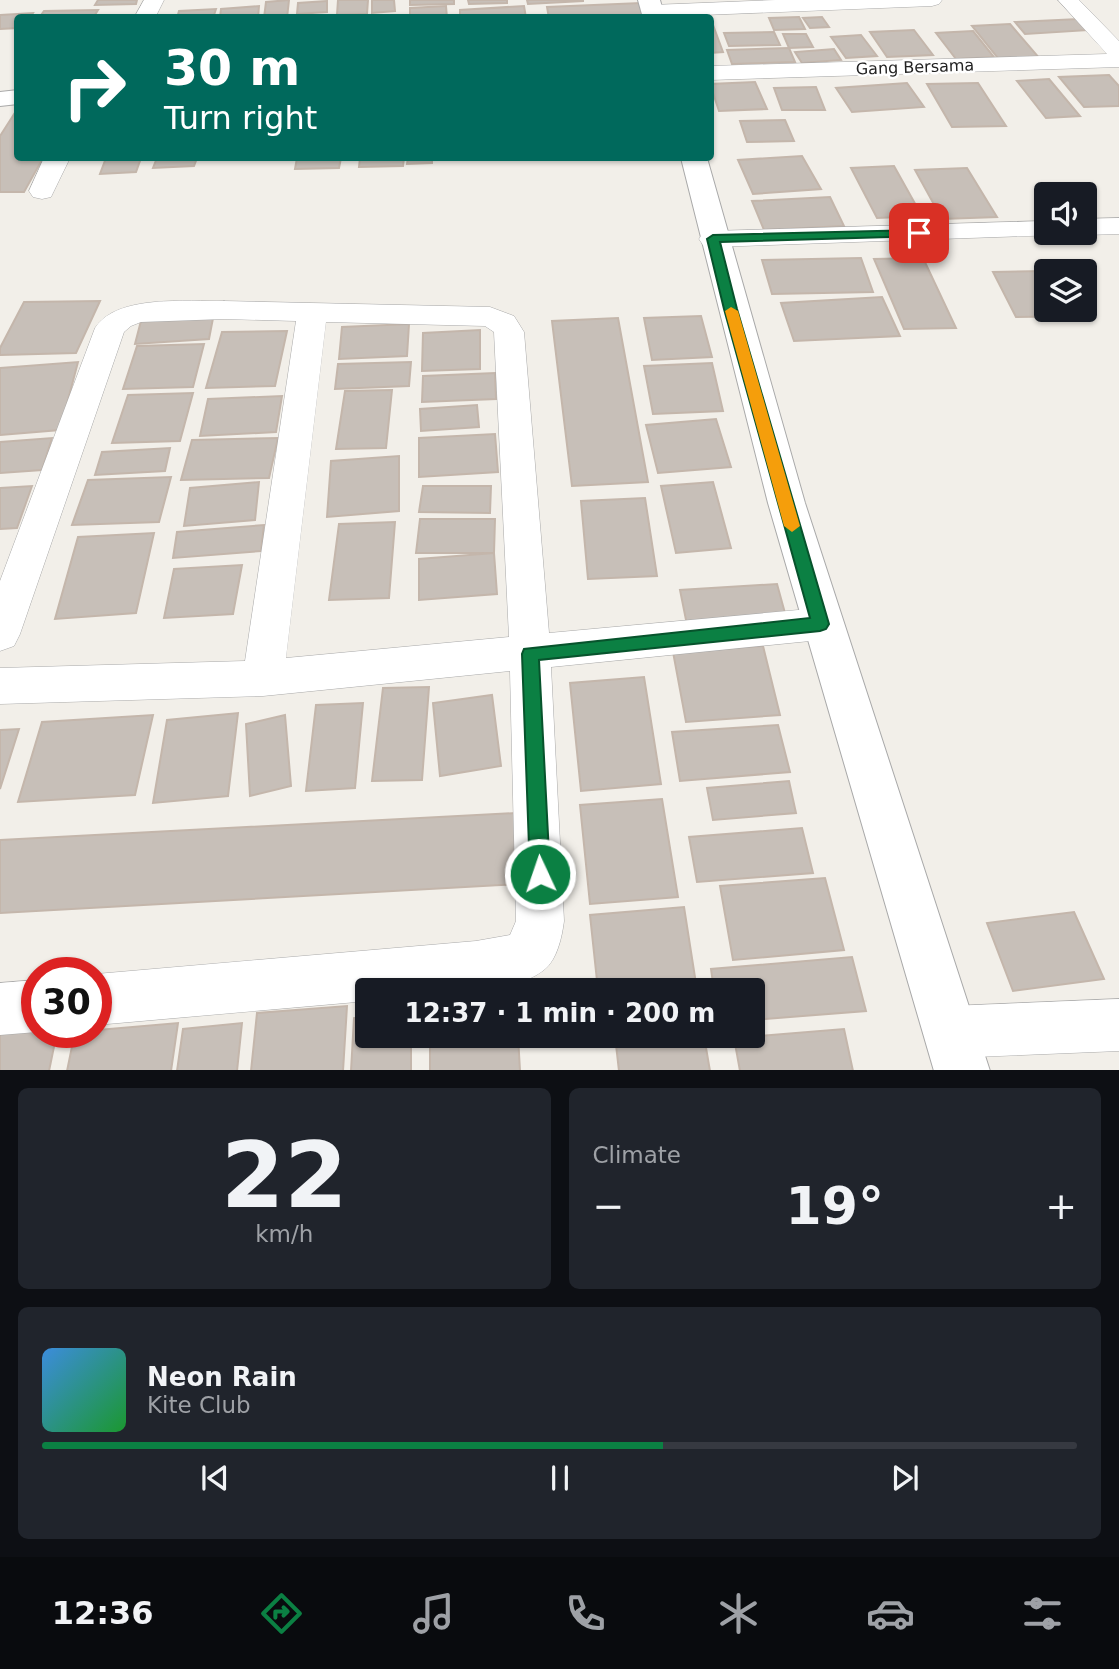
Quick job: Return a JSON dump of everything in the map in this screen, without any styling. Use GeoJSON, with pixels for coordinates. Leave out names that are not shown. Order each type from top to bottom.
{"type":"FeatureCollection","features":[{"type":"Feature","properties":{"kind":"street"},"geometry":{"type":"LineString","coordinates":[[652,9],[932,0]]}},
{"type":"Feature","properties":{"kind":"street"},"geometry":{"type":"LineString","coordinates":[[1068,0],[1119,54]]}},
{"type":"Feature","properties":{"kind":"street","name":"Gang Bersama"},"geometry":{"type":"LineString","coordinates":[[714,74],[1119,60]]}},
{"type":"Feature","properties":{"kind":"street"},"geometry":{"type":"LineString","coordinates":[[42,191],[56,161]]}},
{"type":"Feature","properties":{"kind":"street"},"geometry":{"type":"LineString","coordinates":[[695,161],[730,309],[820,624],[956,1051],[1119,1025]]}},
{"type":"Feature","properties":{"kind":"street"},"geometry":{"type":"LineString","coordinates":[[1097,227],[1119,226]]}},
{"type":"Feature","properties":{"kind":"street"},"geometry":{"type":"LineString","coordinates":[[713,239],[1034,229]]}},
{"type":"Feature","properties":{"kind":"street"},"geometry":{"type":"LineString","coordinates":[[0,634],[9,585],[114,323],[124,316],[138,313],[224,310],[490,317],[503,323],[509,332],[530,654],[541,902],[541,929],[537,943],[530,952],[511,960],[476,967],[112,999]]}},
{"type":"Feature","properties":{"kind":"street"},"geometry":{"type":"LineString","coordinates":[[263,678],[312,313]]}},
{"type":"Feature","properties":{"kind":"street"},"geometry":{"type":"LineString","coordinates":[[0,685],[263,678],[820,624]]}},
{"type":"Feature","properties":{"kind":"street"},"geometry":{"type":"LineString","coordinates":[[0,1009],[21,1007]]}},
{"type":"Feature","properties":{"kind":"building"},"geometry":{"type":"Polygon","coordinates":[[[98,0],[137,0],[136,4],[95,5],[98,0]]]}},
{"type":"Feature","properties":{"kind":"building"},"geometry":{"type":"Polygon","coordinates":[[[289,0],[287,14],[264,14],[266,2],[289,0]]]}},
{"type":"Feature","properties":{"kind":"building"},"geometry":{"type":"Polygon","coordinates":[[[338,0],[368,0],[367,14],[337,14],[338,0]]]}},
{"type":"Feature","properties":{"kind":"building"},"geometry":{"type":"Polygon","coordinates":[[[372,0],[394,0],[395,11],[372,13],[372,0]]]}},
{"type":"Feature","properties":{"kind":"building"},"geometry":{"type":"Polygon","coordinates":[[[410,0],[454,0],[454,4],[410,5],[410,0]]]}},
{"type":"Feature","properties":{"kind":"building"},"geometry":{"type":"Polygon","coordinates":[[[468,0],[507,0],[507,3],[469,4],[468,0]]]}},
{"type":"Feature","properties":{"kind":"building"},"geometry":{"type":"Polygon","coordinates":[[[527,0],[583,0],[583,1],[528,4],[527,0]]]}},
{"type":"Feature","properties":{"kind":"building"},"geometry":{"type":"Polygon","coordinates":[[[327,1],[327,12],[297,14],[298,3],[327,1]]]}},
{"type":"Feature","properties":{"kind":"building"},"geometry":{"type":"Polygon","coordinates":[[[641,3],[645,14],[548,14],[547,7],[641,3]]]}},
{"type":"Feature","properties":{"kind":"building"},"geometry":{"type":"Polygon","coordinates":[[[259,6],[258,14],[220,14],[221,9],[259,6]]]}},
{"type":"Feature","properties":{"kind":"building"},"geometry":{"type":"Polygon","coordinates":[[[446,6],[447,14],[410,14],[410,8],[446,6]]]}},
{"type":"Feature","properties":{"kind":"building"},"geometry":{"type":"Polygon","coordinates":[[[524,6],[525,14],[460,14],[460,10],[524,6]]]}},
{"type":"Feature","properties":{"kind":"building"},"geometry":{"type":"Polygon","coordinates":[[[216,9],[214,14],[178,14],[179,11],[216,9]]]}},
{"type":"Feature","properties":{"kind":"building"},"geometry":{"type":"Polygon","coordinates":[[[98,10],[96,14],[42,14],[44,11],[98,10]]]}},
{"type":"Feature","properties":{"kind":"building"},"geometry":{"type":"Polygon","coordinates":[[[14,14],[14,28],[0,29],[0,15],[14,14]]]}},
{"type":"Feature","properties":{"kind":"building"},"geometry":{"type":"Polygon","coordinates":[[[799,17],[805,29],[774,30],[769,18],[799,17]]]}},
{"type":"Feature","properties":{"kind":"building"},"geometry":{"type":"Polygon","coordinates":[[[822,17],[829,27],[810,28],[803,18],[822,17]]]}},
{"type":"Feature","properties":{"kind":"building"},"geometry":{"type":"Polygon","coordinates":[[[1079,19],[1090,30],[1025,34],[1015,22],[1079,19]]]}},
{"type":"Feature","properties":{"kind":"building"},"geometry":{"type":"Polygon","coordinates":[[[1010,24],[1041,60],[1001,62],[972,26],[1010,24]]]}},
{"type":"Feature","properties":{"kind":"building"},"geometry":{"type":"Polygon","coordinates":[[[714,28],[723,52],[714,53],[714,28]]]}},
{"type":"Feature","properties":{"kind":"building"},"geometry":{"type":"Polygon","coordinates":[[[914,30],[933,55],[887,57],[870,32],[914,30]]]}},
{"type":"Feature","properties":{"kind":"building"},"geometry":{"type":"Polygon","coordinates":[[[973,31],[994,57],[956,59],[936,33],[973,31]]]}},
{"type":"Feature","properties":{"kind":"building"},"geometry":{"type":"Polygon","coordinates":[[[774,32],[780,45],[729,46],[724,33],[774,32]]]}},
{"type":"Feature","properties":{"kind":"building"},"geometry":{"type":"Polygon","coordinates":[[[783,34],[806,34],[813,47],[789,48],[783,34]]]}},
{"type":"Feature","properties":{"kind":"building"},"geometry":{"type":"Polygon","coordinates":[[[861,35],[877,56],[846,58],[831,37],[861,35]]]}},
{"type":"Feature","properties":{"kind":"building"},"geometry":{"type":"Polygon","coordinates":[[[789,48],[795,62],[732,64],[727,50],[789,48]]]}},
{"type":"Feature","properties":{"kind":"building"},"geometry":{"type":"Polygon","coordinates":[[[834,49],[841,60],[802,63],[795,52],[834,49]]]}},
{"type":"Feature","properties":{"kind":"building"},"geometry":{"type":"Polygon","coordinates":[[[1109,75],[1119,86],[1119,106],[1084,107],[1059,77],[1109,75]]]}},
{"type":"Feature","properties":{"kind":"building"},"geometry":{"type":"Polygon","coordinates":[[[1049,79],[1080,116],[1046,118],[1017,81],[1049,79]]]}},
{"type":"Feature","properties":{"kind":"building"},"geometry":{"type":"Polygon","coordinates":[[[755,82],[767,109],[719,111],[714,96],[714,84],[755,82]]]}},
{"type":"Feature","properties":{"kind":"building"},"geometry":{"type":"Polygon","coordinates":[[[907,83],[924,107],[852,112],[836,88],[907,83]]]}},
{"type":"Feature","properties":{"kind":"building"},"geometry":{"type":"Polygon","coordinates":[[[978,83],[1006,126],[952,127],[927,84],[978,83]]]}},
{"type":"Feature","properties":{"kind":"building"},"geometry":{"type":"Polygon","coordinates":[[[816,87],[825,110],[782,110],[774,88],[816,87]]]}},
{"type":"Feature","properties":{"kind":"building"},"geometry":{"type":"Polygon","coordinates":[[[14,114],[14,161],[41,161],[24,192],[0,192],[0,136],[14,114]]]}},
{"type":"Feature","properties":{"kind":"building"},"geometry":{"type":"Polygon","coordinates":[[[785,120],[794,141],[747,142],[740,121],[785,120]]]}},
{"type":"Feature","properties":{"kind":"building"},"geometry":{"type":"Polygon","coordinates":[[[802,156],[821,189],[753,194],[738,160],[802,156]]]}},
{"type":"Feature","properties":{"kind":"building"},"geometry":{"type":"Polygon","coordinates":[[[105,161],[140,161],[136,172],[100,174],[105,161]]]}},
{"type":"Feature","properties":{"kind":"building"},"geometry":{"type":"Polygon","coordinates":[[[156,161],[196,161],[194,166],[153,168],[156,161]]]}},
{"type":"Feature","properties":{"kind":"building"},"geometry":{"type":"Polygon","coordinates":[[[296,161],[340,161],[339,168],[295,169],[296,161]]]}},
{"type":"Feature","properties":{"kind":"building"},"geometry":{"type":"Polygon","coordinates":[[[360,161],[404,161],[403,166],[359,167],[360,161]]]}},
{"type":"Feature","properties":{"kind":"building"},"geometry":{"type":"Polygon","coordinates":[[[408,161],[432,161],[432,163],[407,164],[408,161]]]}},
{"type":"Feature","properties":{"kind":"building"},"geometry":{"type":"Polygon","coordinates":[[[894,166],[922,216],[877,218],[851,168],[894,166]]]}},
{"type":"Feature","properties":{"kind":"building"},"geometry":{"type":"Polygon","coordinates":[[[967,168],[997,217],[942,219],[915,170],[967,168]]]}},
{"type":"Feature","properties":{"kind":"building"},"geometry":{"type":"Polygon","coordinates":[[[830,197],[844,226],[764,230],[752,201],[830,197]]]}},
{"type":"Feature","properties":{"kind":"building"},"geometry":{"type":"Polygon","coordinates":[[[861,258],[873,292],[772,294],[762,260],[861,258]]]}},
{"type":"Feature","properties":{"kind":"building"},"geometry":{"type":"Polygon","coordinates":[[[923,258],[956,328],[904,329],[874,259],[923,258]]]}},
{"type":"Feature","properties":{"kind":"building"},"geometry":{"type":"Polygon","coordinates":[[[1034,271],[1034,317],[1016,317],[993,272],[1034,271]]]}},
{"type":"Feature","properties":{"kind":"building"},"geometry":{"type":"Polygon","coordinates":[[[882,297],[900,336],[794,341],[781,303],[882,297]]]}},
{"type":"Feature","properties":{"kind":"building"},"geometry":{"type":"Polygon","coordinates":[[[100,301],[76,353],[0,355],[0,348],[24,302],[100,301]]]}},
{"type":"Feature","properties":{"kind":"building"},"geometry":{"type":"Polygon","coordinates":[[[214,313],[209,339],[135,344],[142,317],[214,313]]]}},
{"type":"Feature","properties":{"kind":"building"},"geometry":{"type":"Polygon","coordinates":[[[701,316],[712,357],[652,360],[644,318],[701,316]]]}},
{"type":"Feature","properties":{"kind":"building"},"geometry":{"type":"Polygon","coordinates":[[[618,318],[648,482],[572,486],[552,321],[618,318]]]}},
{"type":"Feature","properties":{"kind":"building"},"geometry":{"type":"Polygon","coordinates":[[[409,324],[407,356],[339,359],[342,327],[409,324]]]}},
{"type":"Feature","properties":{"kind":"building"},"geometry":{"type":"Polygon","coordinates":[[[480,330],[480,369],[422,371],[423,333],[480,330]]]}},
{"type":"Feature","properties":{"kind":"building"},"geometry":{"type":"Polygon","coordinates":[[[287,331],[275,386],[206,388],[222,332],[287,331]]]}},
{"type":"Feature","properties":{"kind":"building"},"geometry":{"type":"Polygon","coordinates":[[[204,344],[193,387],[123,389],[137,346],[204,344]]]}},
{"type":"Feature","properties":{"kind":"building"},"geometry":{"type":"Polygon","coordinates":[[[78,362],[60,430],[0,435],[0,368],[78,362]]]}},
{"type":"Feature","properties":{"kind":"building"},"geometry":{"type":"Polygon","coordinates":[[[411,362],[409,386],[335,389],[338,364],[411,362]]]}},
{"type":"Feature","properties":{"kind":"building"},"geometry":{"type":"Polygon","coordinates":[[[712,363],[723,411],[653,414],[644,366],[712,363]]]}},
{"type":"Feature","properties":{"kind":"building"},"geometry":{"type":"Polygon","coordinates":[[[495,373],[496,399],[422,402],[423,376],[495,373]]]}},
{"type":"Feature","properties":{"kind":"building"},"geometry":{"type":"Polygon","coordinates":[[[392,390],[386,448],[336,449],[345,391],[392,390]]]}},
{"type":"Feature","properties":{"kind":"building"},"geometry":{"type":"Polygon","coordinates":[[[193,393],[180,441],[112,443],[128,395],[193,393]]]}},
{"type":"Feature","properties":{"kind":"building"},"geometry":{"type":"Polygon","coordinates":[[[282,396],[276,432],[200,436],[208,399],[282,396]]]}},
{"type":"Feature","properties":{"kind":"building"},"geometry":{"type":"Polygon","coordinates":[[[477,405],[479,427],[421,431],[420,409],[477,405]]]}},
{"type":"Feature","properties":{"kind":"building"},"geometry":{"type":"Polygon","coordinates":[[[716,419],[731,467],[658,473],[646,425],[716,419]]]}},
{"type":"Feature","properties":{"kind":"building"},"geometry":{"type":"Polygon","coordinates":[[[495,434],[498,472],[419,477],[419,438],[495,434]]]}},
{"type":"Feature","properties":{"kind":"building"},"geometry":{"type":"Polygon","coordinates":[[[52,438],[42,470],[0,473],[0,442],[52,438]]]}},
{"type":"Feature","properties":{"kind":"building"},"geometry":{"type":"Polygon","coordinates":[[[278,438],[269,478],[181,480],[192,440],[278,438]]]}},
{"type":"Feature","properties":{"kind":"building"},"geometry":{"type":"Polygon","coordinates":[[[170,448],[165,471],[95,475],[102,452],[170,448]]]}},
{"type":"Feature","properties":{"kind":"building"},"geometry":{"type":"Polygon","coordinates":[[[399,456],[399,511],[327,517],[331,461],[399,456]]]}},
{"type":"Feature","properties":{"kind":"building"},"geometry":{"type":"Polygon","coordinates":[[[171,477],[159,522],[72,525],[88,480],[171,477]]]}},
{"type":"Feature","properties":{"kind":"building"},"geometry":{"type":"Polygon","coordinates":[[[259,482],[255,520],[184,526],[190,488],[259,482]]]}},
{"type":"Feature","properties":{"kind":"building"},"geometry":{"type":"Polygon","coordinates":[[[713,482],[731,548],[676,553],[661,486],[713,482]]]}},
{"type":"Feature","properties":{"kind":"building"},"geometry":{"type":"Polygon","coordinates":[[[32,486],[17,528],[0,529],[0,488],[32,486]]]}},
{"type":"Feature","properties":{"kind":"building"},"geometry":{"type":"Polygon","coordinates":[[[423,486],[491,486],[490,513],[419,512],[423,486]]]}},
{"type":"Feature","properties":{"kind":"building"},"geometry":{"type":"Polygon","coordinates":[[[645,498],[657,576],[588,579],[581,501],[645,498]]]}},
{"type":"Feature","properties":{"kind":"building"},"geometry":{"type":"Polygon","coordinates":[[[420,519],[495,519],[494,553],[416,553],[420,519]]]}},
{"type":"Feature","properties":{"kind":"building"},"geometry":{"type":"Polygon","coordinates":[[[395,522],[389,598],[329,600],[339,524],[395,522]]]}},
{"type":"Feature","properties":{"kind":"building"},"geometry":{"type":"Polygon","coordinates":[[[264,525],[261,551],[173,558],[177,532],[264,525]]]}},
{"type":"Feature","properties":{"kind":"building"},"geometry":{"type":"Polygon","coordinates":[[[154,533],[136,613],[55,619],[78,537],[154,533]]]}},
{"type":"Feature","properties":{"kind":"building"},"geometry":{"type":"Polygon","coordinates":[[[494,553],[497,594],[419,600],[419,559],[494,553]]]}},
{"type":"Feature","properties":{"kind":"building"},"geometry":{"type":"Polygon","coordinates":[[[242,565],[233,614],[164,618],[174,569],[242,565]]]}},
{"type":"Feature","properties":{"kind":"building"},"geometry":{"type":"Polygon","coordinates":[[[777,584],[788,624],[688,630],[680,590],[777,584]]]}},
{"type":"Feature","properties":{"kind":"building"},"geometry":{"type":"Polygon","coordinates":[[[763,646],[780,715],[686,722],[673,652],[763,646]]]}},
{"type":"Feature","properties":{"kind":"building"},"geometry":{"type":"Polygon","coordinates":[[[644,677],[661,784],[581,791],[570,683],[644,677]]]}},
{"type":"Feature","properties":{"kind":"building"},"geometry":{"type":"Polygon","coordinates":[[[429,687],[422,780],[372,781],[383,688],[429,687]]]}},
{"type":"Feature","properties":{"kind":"building"},"geometry":{"type":"Polygon","coordinates":[[[492,695],[501,766],[440,776],[433,703],[492,695]]]}},
{"type":"Feature","properties":{"kind":"building"},"geometry":{"type":"Polygon","coordinates":[[[363,703],[355,788],[306,791],[316,705],[363,703]]]}},
{"type":"Feature","properties":{"kind":"building"},"geometry":{"type":"Polygon","coordinates":[[[238,713],[228,796],[153,803],[167,720],[238,713]]]}},
{"type":"Feature","properties":{"kind":"building"},"geometry":{"type":"Polygon","coordinates":[[[153,715],[135,795],[18,802],[42,722],[153,715]]]}},
{"type":"Feature","properties":{"kind":"building"},"geometry":{"type":"Polygon","coordinates":[[[285,715],[291,786],[250,796],[246,724],[285,715]]]}},
{"type":"Feature","properties":{"kind":"building"},"geometry":{"type":"Polygon","coordinates":[[[778,725],[790,772],[680,781],[672,732],[778,725]]]}},
{"type":"Feature","properties":{"kind":"building"},"geometry":{"type":"Polygon","coordinates":[[[19,729],[0,789],[0,730],[19,729]]]}},
{"type":"Feature","properties":{"kind":"building"},"geometry":{"type":"Polygon","coordinates":[[[789,781],[796,813],[713,820],[707,788],[789,781]]]}},
{"type":"Feature","properties":{"kind":"building"},"geometry":{"type":"Polygon","coordinates":[[[662,799],[678,897],[590,904],[580,805],[662,799]]]}},
{"type":"Feature","properties":{"kind":"building"},"geometry":{"type":"Polygon","coordinates":[[[516,813],[518,884],[0,913],[0,840],[516,813]]]}},
{"type":"Feature","properties":{"kind":"building"},"geometry":{"type":"Polygon","coordinates":[[[802,828],[813,873],[697,882],[689,837],[802,828]]]}},
{"type":"Feature","properties":{"kind":"building"},"geometry":{"type":"Polygon","coordinates":[[[825,878],[844,950],[733,960],[720,886],[825,878]]]}},
{"type":"Feature","properties":{"kind":"building"},"geometry":{"type":"Polygon","coordinates":[[[684,907],[695,978],[597,978],[590,915],[684,907]]]}},
{"type":"Feature","properties":{"kind":"building"},"geometry":{"type":"Polygon","coordinates":[[[1074,912],[1104,979],[1013,991],[987,923],[1074,912]]]}},
{"type":"Feature","properties":{"kind":"building"},"geometry":{"type":"Polygon","coordinates":[[[852,957],[866,1011],[765,1019],[765,978],[712,978],[711,969],[852,957]]]}},
{"type":"Feature","properties":{"kind":"building"},"geometry":{"type":"Polygon","coordinates":[[[347,1006],[343,1070],[251,1070],[257,1013],[347,1006]]]}},
{"type":"Feature","properties":{"kind":"building"},"geometry":{"type":"Polygon","coordinates":[[[21,1016],[21,1048],[54,1048],[49,1070],[0,1070],[0,1018],[21,1016]]]}},
{"type":"Feature","properties":{"kind":"building"},"geometry":{"type":"Polygon","coordinates":[[[354,1018],[355,1048],[411,1048],[411,1070],[351,1070],[354,1018]]]}},
{"type":"Feature","properties":{"kind":"building"},"geometry":{"type":"Polygon","coordinates":[[[178,1023],[171,1070],[67,1070],[72,1048],[112,1048],[112,1029],[178,1023]]]}},
{"type":"Feature","properties":{"kind":"building"},"geometry":{"type":"Polygon","coordinates":[[[242,1023],[237,1070],[177,1070],[183,1029],[242,1023]]]}},
{"type":"Feature","properties":{"kind":"building"},"geometry":{"type":"Polygon","coordinates":[[[844,1029],[853,1070],[740,1070],[736,1048],[765,1048],[765,1035],[844,1029]]]}},
{"type":"Feature","properties":{"kind":"building"},"geometry":{"type":"Polygon","coordinates":[[[430,1048],[519,1048],[520,1070],[430,1070],[430,1048]]]}},
{"type":"Feature","properties":{"kind":"building"},"geometry":{"type":"Polygon","coordinates":[[[616,1048],[706,1048],[710,1070],[619,1070],[616,1048]]]}},
{"type":"Feature","properties":{"kind":"slow traffic"},"geometry":{"type":"LineString","coordinates":[[731,311],[792,526]]}},
{"type":"Feature","properties":{"kind":"route"},"geometry":{"type":"LineString","coordinates":[[540,874],[530,654],[820,624],[730,309],[713,239],[919,233]]}}]}
